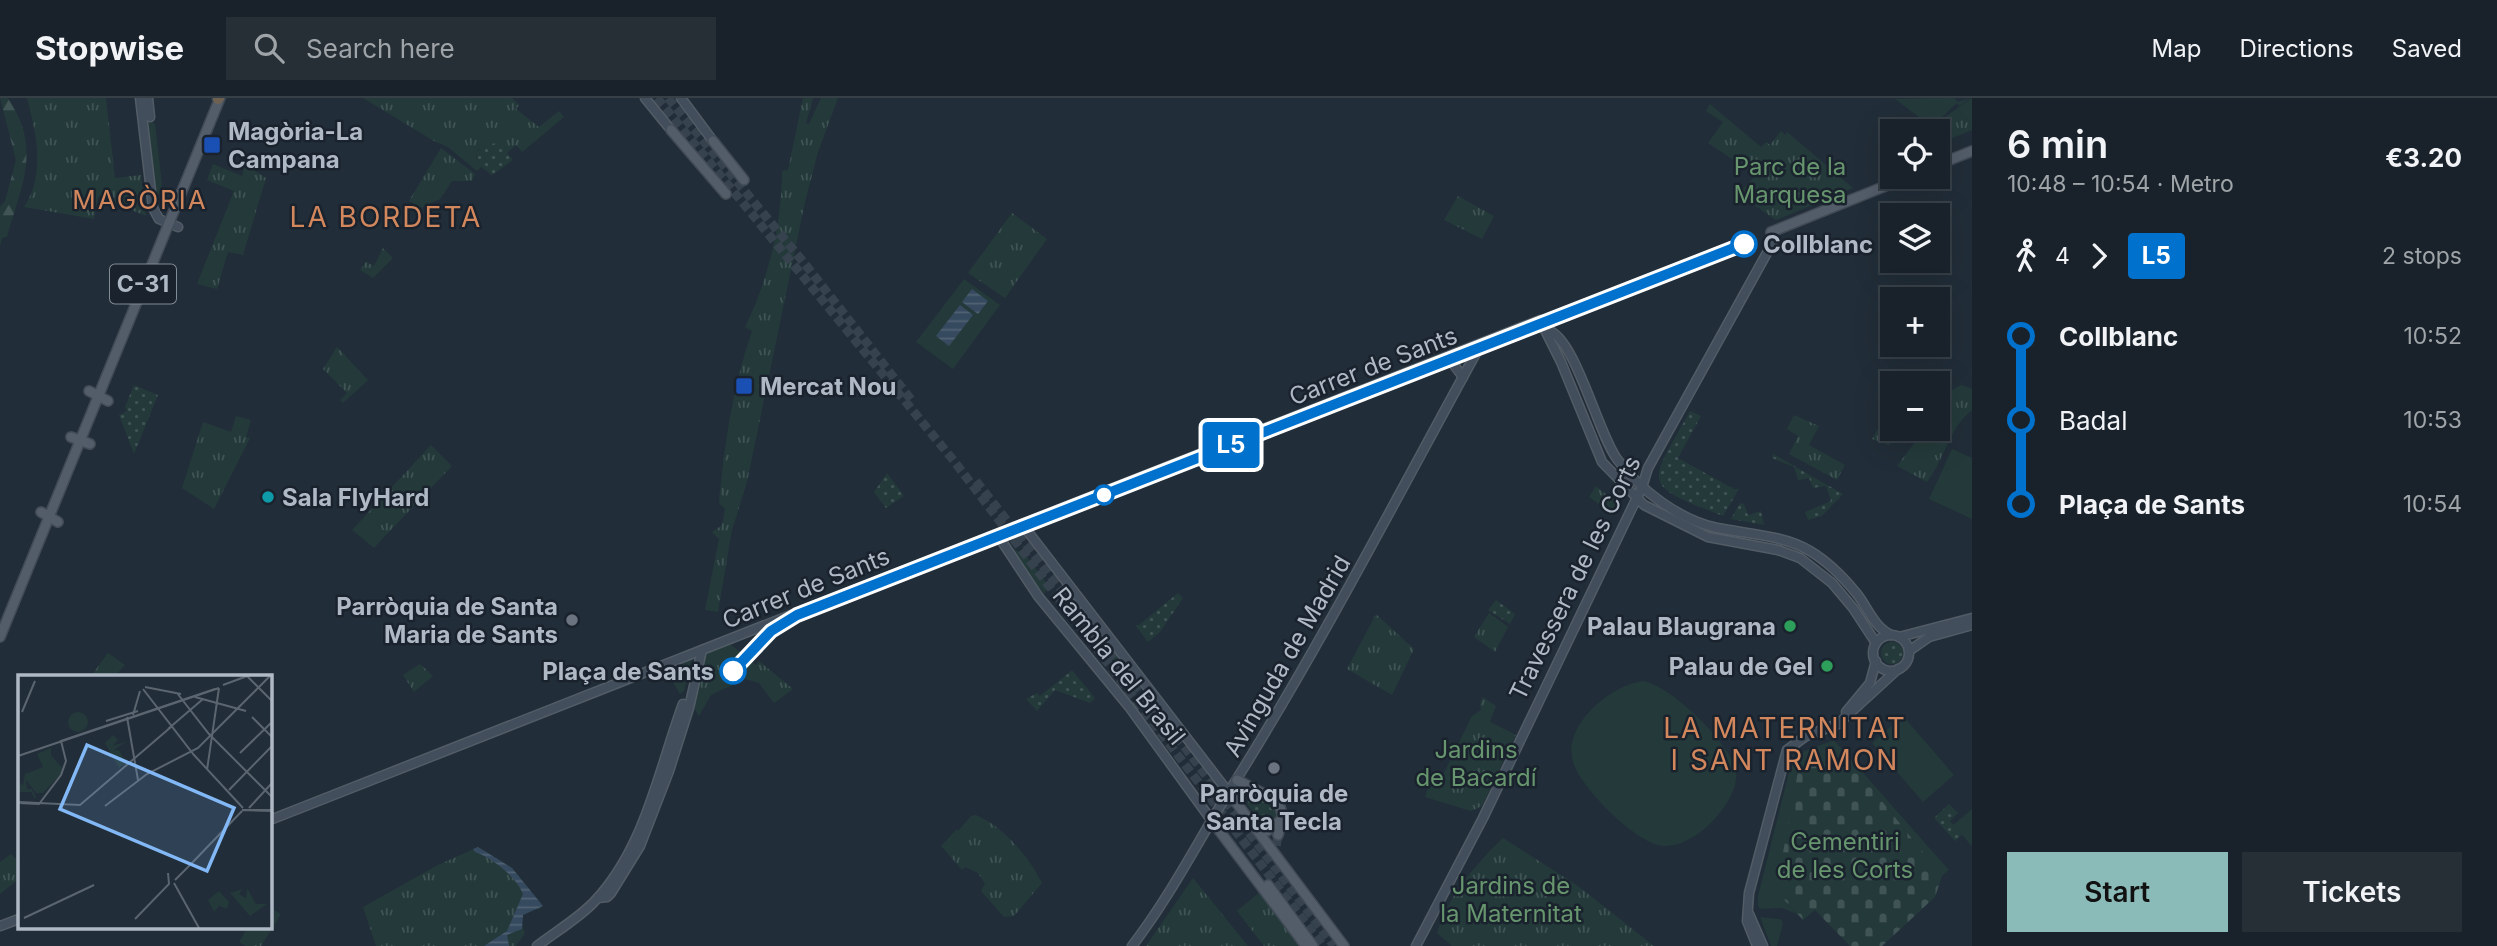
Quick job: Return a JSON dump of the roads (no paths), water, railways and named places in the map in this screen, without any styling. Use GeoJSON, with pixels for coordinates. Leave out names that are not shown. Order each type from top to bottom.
{"type":"FeatureCollection","features":[{"type":"Feature","properties":{"kind":"main road","name":"C-31"},"geometry":{"type":"LineString","coordinates":[[0,637],[45,514],[163,221],[219,98]]}},
{"type":"Feature","properties":{"kind":"main road"},"geometry":{"type":"LineString","coordinates":[[671,130],[726,194]]}},
{"type":"Feature","properties":{"kind":"main road"},"geometry":{"type":"LineString","coordinates":[[713,141],[744,180]]}},
{"type":"Feature","properties":{"kind":"main road"},"geometry":{"type":"LineString","coordinates":[[1950,160],[1972,152]]}},
{"type":"Feature","properties":{"kind":"main road"},"geometry":{"type":"LineString","coordinates":[[1771,232],[1880,188]]}},
{"type":"Feature","properties":{"kind":"main road"},"geometry":{"type":"LineString","coordinates":[[94,393],[108,401]]}},
{"type":"Feature","properties":{"kind":"main road"},"geometry":{"type":"LineString","coordinates":[[76,438],[90,444]]}},
{"type":"Feature","properties":{"kind":"main road"},"geometry":{"type":"LineString","coordinates":[[45,514],[58,522]]}},
{"type":"Feature","properties":{"kind":"main road"},"geometry":{"type":"LineString","coordinates":[[1237,780],[1278,801],[1283,816],[1278,835]]}},
{"type":"Feature","properties":{"kind":"main road"},"geometry":{"type":"LineString","coordinates":[[1240,808],[1244,795],[1254,789]]}},
{"type":"Feature","properties":{"kind":"main road"},"geometry":{"type":"LineString","coordinates":[[1229,793],[1344,946]]}},
{"type":"Feature","properties":{"kind":"main road"},"geometry":{"type":"LineString","coordinates":[[1267,831],[1277,826],[1283,816]]}},
{"type":"Feature","properties":{"kind":"main road"},"geometry":{"type":"LineString","coordinates":[[1212,821],[1306,946]]}},
{"type":"Feature","properties":{"kind":"main road"},"geometry":{"type":"LineString","coordinates":[[1268,885],[1312,946]]}},
{"type":"Feature","properties":{"kind":"street"},"geometry":{"type":"LineString","coordinates":[[140,98],[148,189],[163,221],[178,227]]}},
{"type":"Feature","properties":{"kind":"street"},"geometry":{"type":"LineString","coordinates":[[148,98],[150,117]]}},
{"type":"Feature","properties":{"kind":"street"},"geometry":{"type":"LineString","coordinates":[[645,98],[671,130]]}},
{"type":"Feature","properties":{"kind":"street"},"geometry":{"type":"LineString","coordinates":[[681,98],[713,141]]}},
{"type":"Feature","properties":{"kind":"street","name":"Travessera de les Corts"},"geometry":{"type":"LineString","coordinates":[[1416,946],[1483,818],[1642,487],[1646,471],[1773,242],[1771,232]]}},
{"type":"Feature","properties":{"kind":"street","name":"Carrer de Sants"},"geometry":{"type":"LineString","coordinates":[[271,820],[1540,320],[1547,330]]}},
{"type":"Feature","properties":{"kind":"street"},"geometry":{"type":"LineString","coordinates":[[1820,731],[1857,700],[1870,682],[1876,662],[1875,643],[1853,608],[1832,583],[1798,557],[1720,541],[1665,518],[1636,497],[1602,462],[1547,336],[1547,330],[1554,332],[1564,343],[1610,448],[1642,487],[1668,506],[1721,529],[1806,549],[1842,578],[1880,628],[1895,636],[1909,651]]}},
{"type":"Feature","properties":{"kind":"street","name":"Avinguda de Madrid"},"geometry":{"type":"LineString","coordinates":[[1132,946],[1166,898],[1294,687],[1403,492],[1481,344]]}},
{"type":"Feature","properties":{"kind":"street"},"geometry":{"type":"LineString","coordinates":[[1448,357],[1463,377]]}},
{"type":"Feature","properties":{"kind":"street"},"geometry":{"type":"LineString","coordinates":[[1574,393],[1578,388],[1585,389]]}},
{"type":"Feature","properties":{"kind":"street"},"geometry":{"type":"LineString","coordinates":[[1631,476],[1640,478],[1646,471]]}},
{"type":"Feature","properties":{"kind":"street","name":"Rambla del Brasil"},"geometry":{"type":"LineString","coordinates":[[1022,524],[1229,793]]}},
{"type":"Feature","properties":{"kind":"street"},"geometry":{"type":"LineString","coordinates":[[1720,541],[1721,529]]}},
{"type":"Feature","properties":{"kind":"street","name":"Rambla del Brasil"},"geometry":{"type":"LineString","coordinates":[[997,534],[1038,596],[1139,719],[1212,821]]}},
{"type":"Feature","properties":{"kind":"street"},"geometry":{"type":"LineString","coordinates":[[1798,557],[1806,549]]}},
{"type":"Feature","properties":{"kind":"street"},"geometry":{"type":"LineString","coordinates":[[1875,643],[1972,618]]}},
{"type":"Feature","properties":{"kind":"street"},"geometry":{"type":"LineString","coordinates":[[1757,946],[1748,925],[1751,886],[1785,755],[1797,741],[1849,716],[1907,661],[1909,651],[1929,637],[1972,625]]}},
{"type":"Feature","properties":{"kind":"street"},"geometry":{"type":"LineString","coordinates":[[537,946],[602,898],[643,840],[673,762],[702,650]]}},
{"type":"Feature","properties":{"kind":"street"},"geometry":{"type":"LineString","coordinates":[[1876,662],[1886,670],[1898,669]]}},
{"type":"Feature","properties":{"kind":"street"},"geometry":{"type":"LineString","coordinates":[[602,898],[629,853],[643,822],[683,704]]}},
{"type":"Feature","properties":{"kind":"street"},"geometry":{"type":"LineString","coordinates":[[1749,914],[1763,946]]}},
{"type":"Feature","properties":{"kind":"street"},"geometry":{"type":"LineString","coordinates":[[0,926],[18,919]]}},
{"type":"Feature","properties":{"kind":"water"},"geometry":{"type":"Polygon","coordinates":[[[972,289],[988,301],[978,314],[962,302],[972,289]]]}},
{"type":"Feature","properties":{"kind":"water"},"geometry":{"type":"Polygon","coordinates":[[[960,305],[973,315],[949,346],[936,336],[960,305]]]}},
{"type":"Feature","properties":{"kind":"water"},"geometry":{"type":"Polygon","coordinates":[[[478,847],[512,868],[543,906],[523,915],[522,929],[507,935],[509,946],[484,946],[507,931],[523,894],[502,868],[475,852],[473,849],[478,847]]]}},
{"type":"Feature","properties":{"kind":"tunnel"},"geometry":{"type":"LineString","coordinates":[[657,98],[954,461],[1323,946]]}},
{"type":"Feature","properties":{"kind":"tunnel"},"geometry":{"type":"LineString","coordinates":[[668,98],[805,264],[913,402]]}},
{"type":"Feature","properties":{"kind":"tunnel"},"geometry":{"type":"LineString","coordinates":[[976,481],[1183,745],[1334,946]]}},
{"type":"Feature","properties":{"kind":"tunnel"},"geometry":{"type":"LineString","coordinates":[[1274,859],[1278,835]]}},
{"type":"Feature","properties":{"kind":"metro line","name":"L5"},"geometry":{"type":"LineString","coordinates":[[733,671],[757,643],[797,615],[1744,244]]}},
{"type":"Feature","properties":{"kind":"place","name":"Magòria-La Campana"},"geometry":{"type":"Point","coordinates":[212,145]}},
{"type":"Feature","properties":{"kind":"place","name":"Collblanc"},"geometry":{"type":"Point","coordinates":[1744,244]}},
{"type":"Feature","properties":{"kind":"place","name":"Mercat Nou"},"geometry":{"type":"Point","coordinates":[744,386]}},
{"type":"Feature","properties":{"kind":"place","name":"Sala FlyHard"},"geometry":{"type":"Point","coordinates":[268,497]}},
{"type":"Feature","properties":{"kind":"place","name":"Parròquia de Santa Maria de Sants"},"geometry":{"type":"Point","coordinates":[572,620]}},
{"type":"Feature","properties":{"kind":"place","name":"Palau Blaugrana"},"geometry":{"type":"Point","coordinates":[1790,626]}},
{"type":"Feature","properties":{"kind":"place","name":"Palau de Gel"},"geometry":{"type":"Point","coordinates":[1827,666]}},
{"type":"Feature","properties":{"kind":"place","name":"Plaça de Sants"},"geometry":{"type":"Point","coordinates":[733,671]}},
{"type":"Feature","properties":{"kind":"place","name":"Parròquia de Santa Tecla"},"geometry":{"type":"Point","coordinates":[1274,768]}},
{"type":"Feature","properties":{"kind":"district","name":"MAGÒRIA"},"geometry":{"type":"Point","coordinates":[140,199]}},
{"type":"Feature","properties":{"kind":"district","name":"LA BORDETA"},"geometry":{"type":"Point","coordinates":[386,217]}},
{"type":"Feature","properties":{"kind":"district","name":"LA MATERNITAT I SANT RAMON"},"geometry":{"type":"Point","coordinates":[1785,744]}},
{"type":"Feature","properties":{"kind":"park label","name":"Parc de la Marquesa"},"geometry":{"type":"Point","coordinates":[1790,180]}},
{"type":"Feature","properties":{"kind":"park label","name":"Jardins de Bacardí"},"geometry":{"type":"Point","coordinates":[1476,763]}},
{"type":"Feature","properties":{"kind":"park label","name":"Cementiri de les Corts"},"geometry":{"type":"Point","coordinates":[1845,855]}},
{"type":"Feature","properties":{"kind":"park label","name":"Jardins de la Maternitat"},"geometry":{"type":"Point","coordinates":[1511,899]}}]}
